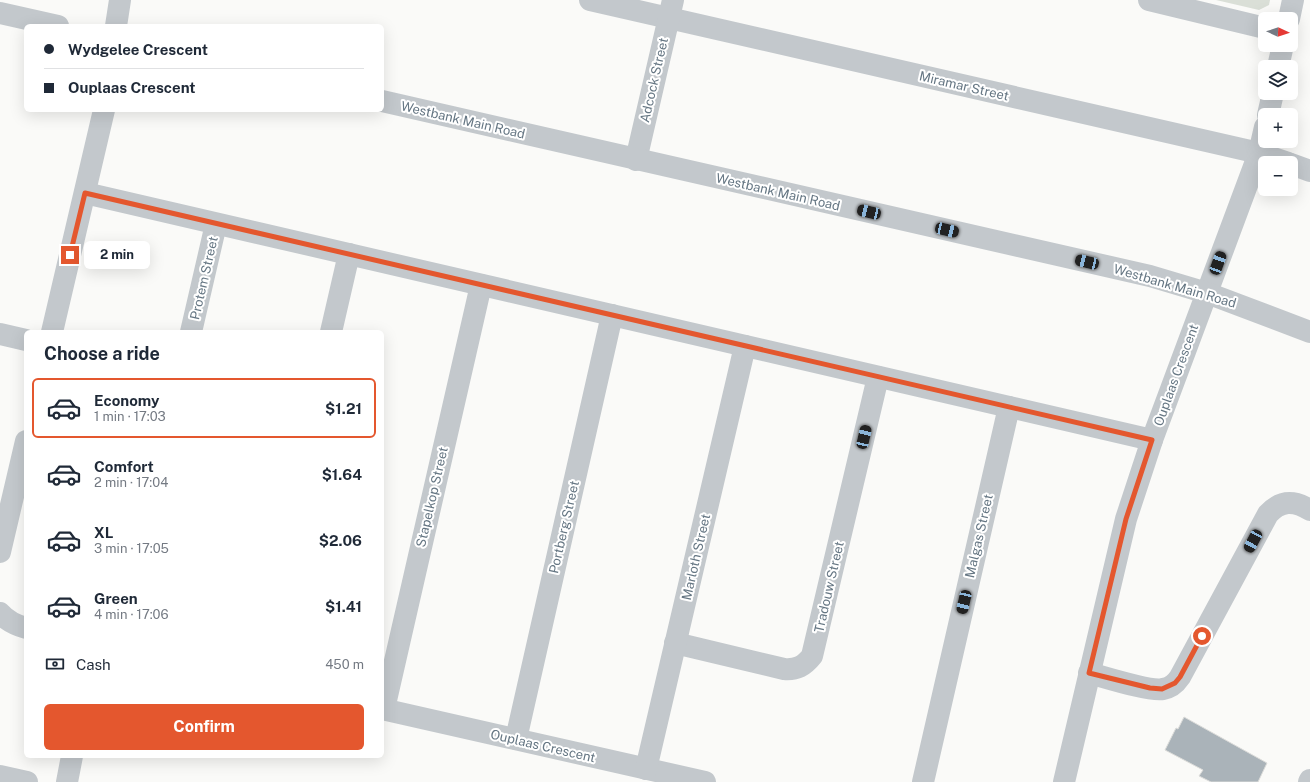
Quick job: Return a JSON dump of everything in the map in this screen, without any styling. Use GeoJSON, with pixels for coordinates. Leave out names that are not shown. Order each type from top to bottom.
{"type":"FeatureCollection","features":[{"type":"Feature","properties":{"kind":"street"},"geometry":{"type":"LineString","coordinates":[[116,24],[120,0]]}},
{"type":"Feature","properties":{"kind":"street","name":"Miramar Street"},"geometry":{"type":"LineString","coordinates":[[590,0],[670,9],[1268,156]]}},
{"type":"Feature","properties":{"kind":"street"},"geometry":{"type":"LineString","coordinates":[[1149,0],[1258,26]]}},
{"type":"Feature","properties":{"kind":"street"},"geometry":{"type":"LineString","coordinates":[[1290,12],[1293,0]]}},
{"type":"Feature","properties":{"kind":"street","name":"Adcock Street"},"geometry":{"type":"LineString","coordinates":[[636,160],[670,9]]}},
{"type":"Feature","properties":{"kind":"street"},"geometry":{"type":"LineString","coordinates":[[0,13],[49,24]]}},
{"type":"Feature","properties":{"kind":"street","name":"Westbank Main Road"},"geometry":{"type":"LineString","coordinates":[[384,101],[1150,276],[1207,293],[1310,332]]}},
{"type":"Feature","properties":{"kind":"street"},"geometry":{"type":"LineString","coordinates":[[52,330],[104,112]]}},
{"type":"Feature","properties":{"kind":"street","name":"Ouplaas Crescent"},"geometry":{"type":"LineString","coordinates":[[1064,782],[1126,519],[1152,440],[1260,148]]}},
{"type":"Feature","properties":{"kind":"street"},"geometry":{"type":"LineString","coordinates":[[1298,166],[1310,170]]}},
{"type":"Feature","properties":{"kind":"street"},"geometry":{"type":"LineString","coordinates":[[85,193],[1152,440]]}},
{"type":"Feature","properties":{"kind":"street","name":"Protem Street"},"geometry":{"type":"LineString","coordinates":[[191,330],[216,224]]}},
{"type":"Feature","properties":{"kind":"street"},"geometry":{"type":"LineString","coordinates":[[331,330],[349,254]]}},
{"type":"Feature","properties":{"kind":"street","name":"Stapelkop Street"},"geometry":{"type":"LineString","coordinates":[[384,705],[481,285]]}},
{"type":"Feature","properties":{"kind":"street","name":"Portberg Street"},"geometry":{"type":"LineString","coordinates":[[516,739],[612,315]]}},
{"type":"Feature","properties":{"kind":"street"},"geometry":{"type":"LineString","coordinates":[[0,334],[24,340]]}},
{"type":"Feature","properties":{"kind":"street","name":"Marloth Street"},"geometry":{"type":"LineString","coordinates":[[646,769],[745,346]]}},
{"type":"Feature","properties":{"kind":"street","name":"Tradouw Street"},"geometry":{"type":"LineString","coordinates":[[675,643],[784,669],[800,667],[812,656],[878,376]]}},
{"type":"Feature","properties":{"kind":"street","name":"Malgas Street"},"geometry":{"type":"LineString","coordinates":[[923,782],[1009,407]]}},
{"type":"Feature","properties":{"kind":"street"},"geometry":{"type":"LineString","coordinates":[[0,552],[20,492],[24,458]]}},
{"type":"Feature","properties":{"kind":"street"},"geometry":{"type":"LineString","coordinates":[[1089,673],[1156,690],[1168,688],[1175,683],[1180,677],[1268,514],[1273,508],[1281,504],[1289,503],[1298,504],[1310,510]]}},
{"type":"Feature","properties":{"kind":"street"},"geometry":{"type":"LineString","coordinates":[[0,613],[16,625],[24,627]]}},
{"type":"Feature","properties":{"kind":"street","name":"Ouplaas Crescent"},"geometry":{"type":"LineString","coordinates":[[384,709],[705,782]]}},
{"type":"Feature","properties":{"kind":"street"},"geometry":{"type":"LineString","coordinates":[[67,782],[72,758]]}},
{"type":"Feature","properties":{"kind":"street"},"geometry":{"type":"LineString","coordinates":[[0,776],[28,782]]}},
{"type":"Feature","properties":{"kind":"shaded area"},"geometry":{"type":"Polygon","coordinates":[[[1216,0],[1270,0],[1269,5],[1259,10],[1216,0]]]}},
{"type":"Feature","properties":{"kind":"building"},"geometry":{"type":"Polygon","coordinates":[[[1184,717],[1267,763],[1258,782],[1211,782],[1199,776],[1203,770],[1165,750],[1176,728],[1178,729],[1184,717]]]}},
{"type":"Feature","properties":{"kind":"route"},"geometry":{"type":"LineString","coordinates":[[70,255],[85,193],[1152,440],[1126,519],[1089,673],[1156,690],[1168,688],[1180,677],[1202,636]]}}]}
